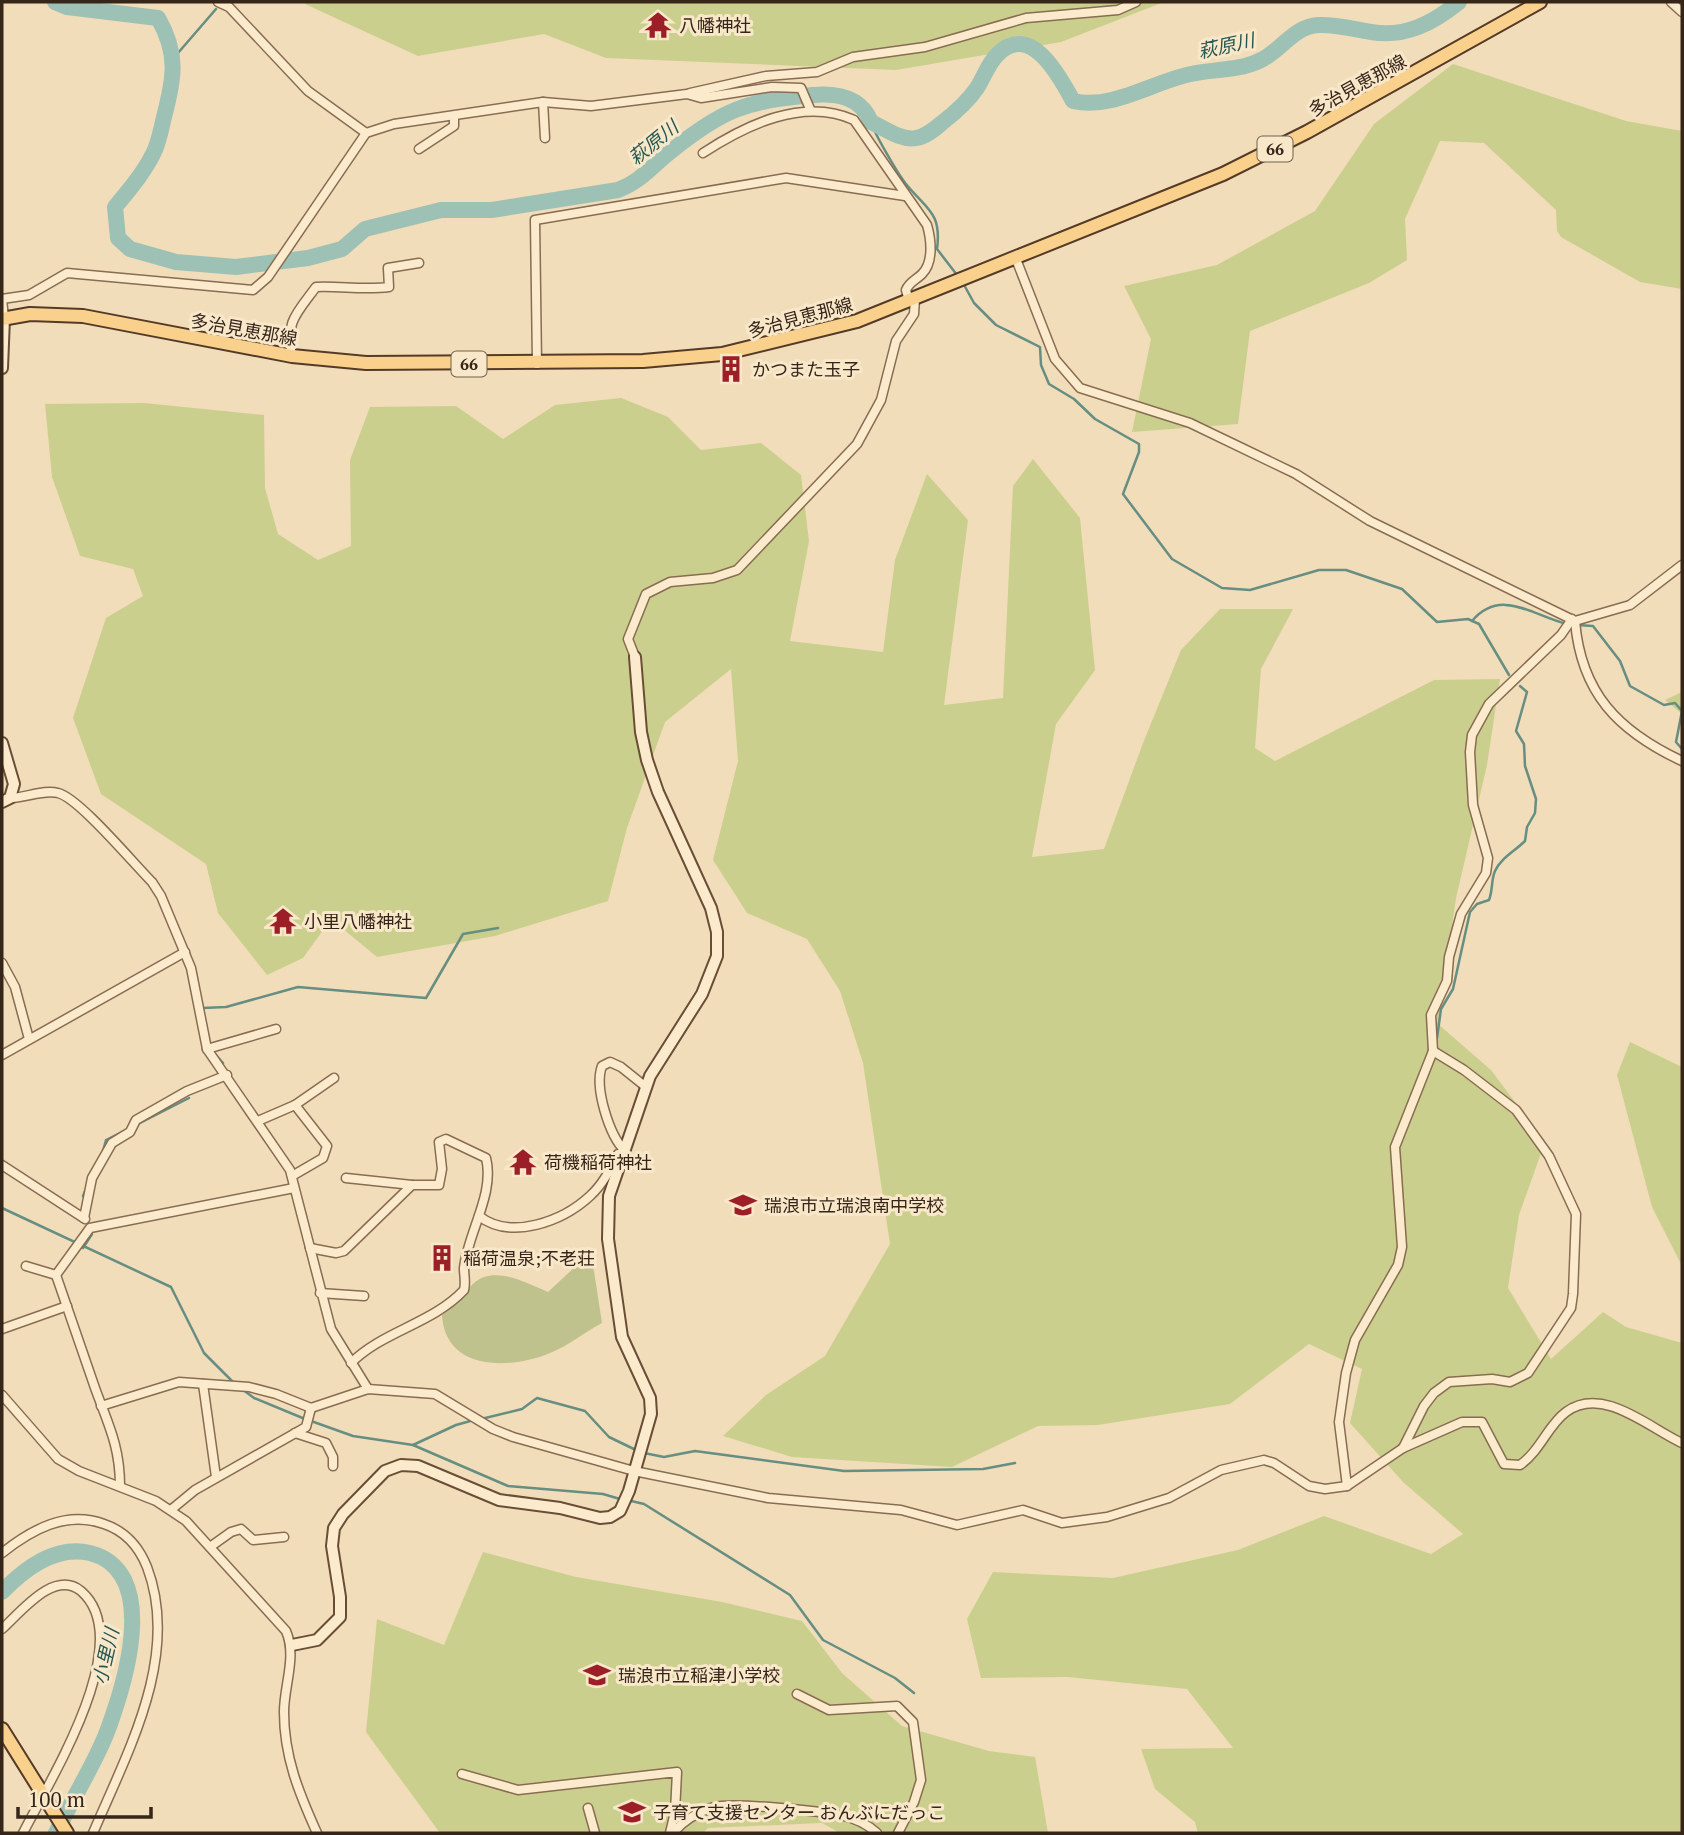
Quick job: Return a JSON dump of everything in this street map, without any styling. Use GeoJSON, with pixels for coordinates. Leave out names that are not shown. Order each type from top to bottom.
{"type":"FeatureCollection","features":[{"type":"Feature","properties":{"kind":"main road","name":"多治見恵那線"},"geometry":{"type":"LineString","coordinates":[[3,318],[30,314],[83,316],[292,356],[404,365],[643,361],[722,354],[809,335],[932,293],[1253,160],[1541,2]]}},
{"type":"Feature","properties":{"kind":"main road"},"geometry":{"type":"LineString","coordinates":[[2,1729],[67,1833]]}},
{"type":"Feature","properties":{"kind":"street"},"geometry":{"type":"LineString","coordinates":[[218,2],[229,7],[308,91],[366,133]]}},
{"type":"Feature","properties":{"kind":"street"},"geometry":{"type":"LineString","coordinates":[[2,369],[2,298],[29,295],[67,273],[253,290],[268,277],[366,133],[394,124],[543,102],[591,106],[687,94],[766,76],[817,72],[853,57],[925,47],[1026,18],[1118,10],[1136,2]]}},
{"type":"Feature","properties":{"kind":"street"},"geometry":{"type":"LineString","coordinates":[[1671,2],[1682,12]]}},
{"type":"Feature","properties":{"kind":"street"},"geometry":{"type":"LineString","coordinates":[[687,94],[701,98],[772,87],[801,88],[810,109]]}},
{"type":"Feature","properties":{"kind":"street"},"geometry":{"type":"LineString","coordinates":[[543,102],[545,138]]}},
{"type":"Feature","properties":{"kind":"street"},"geometry":{"type":"LineString","coordinates":[[292,1645],[317,1640],[340,1617],[340,1597],[332,1546],[334,1528],[343,1514],[385,1471],[401,1465],[418,1466],[499,1500],[560,1508],[600,1518],[610,1517],[620,1511],[629,1491],[651,1414],[650,1398],[622,1337],[607,1227],[609,1196],[646,1087],[659,1059],[702,994],[713,971],[716,932],[711,908],[658,792],[647,760],[641,732],[635,657],[628,639],[646,594],[670,582],[729,574],[746,564],[858,444],[881,400],[896,341],[914,314],[912,300],[905,290],[926,269],[931,245],[927,225],[854,120],[810,109],[748,127],[703,153]]}},
{"type":"Feature","properties":{"kind":"street"},"geometry":{"type":"LineString","coordinates":[[419,149],[454,126],[454,116]]}},
{"type":"Feature","properties":{"kind":"street"},"geometry":{"type":"LineString","coordinates":[[537,364],[535,220],[786,178],[905,195]]}},
{"type":"Feature","properties":{"kind":"street"},"geometry":{"type":"LineString","coordinates":[[1016,259],[1055,359],[1080,388],[1190,423],[1296,474],[1376,524],[1574,620]]}},
{"type":"Feature","properties":{"kind":"street"},"geometry":{"type":"LineString","coordinates":[[292,356],[288,336],[290,322],[316,287],[346,286],[366,290],[389,286],[387,268],[419,263]]}},
{"type":"Feature","properties":{"kind":"street"},"geometry":{"type":"LineString","coordinates":[[1347,1486],[1339,1422],[1346,1373],[1355,1340],[1398,1265],[1402,1247],[1395,1147],[1433,1051],[1431,1015],[1447,981],[1449,957],[1461,914],[1486,873],[1488,858],[1473,806],[1470,752],[1472,736],[1489,704],[1574,620],[1630,605],[1682,565]]}},
{"type":"Feature","properties":{"kind":"street"},"geometry":{"type":"LineString","coordinates":[[1574,620],[1582,662],[1595,694],[1608,710],[1647,740],[1682,761]]}},
{"type":"Feature","properties":{"kind":"street"},"geometry":{"type":"LineString","coordinates":[[2,743],[14,784],[6,800]]}},
{"type":"Feature","properties":{"kind":"street"},"geometry":{"type":"LineString","coordinates":[[6,800],[51,792],[74,800],[152,882],[185,952],[207,1049],[287,1164],[331,1329],[368,1389]]}},
{"type":"Feature","properties":{"kind":"street"},"geometry":{"type":"LineString","coordinates":[[2,1055],[185,952]]}},
{"type":"Feature","properties":{"kind":"street"},"geometry":{"type":"LineString","coordinates":[[2,963],[16,987],[29,1039]]}},
{"type":"Feature","properties":{"kind":"street"},"geometry":{"type":"LineString","coordinates":[[207,1049],[276,1029]]}},
{"type":"Feature","properties":{"kind":"street"},"geometry":{"type":"LineString","coordinates":[[1403,1448],[1424,1406],[1434,1393],[1449,1382],[1510,1382],[1528,1373],[1571,1308],[1573,1294],[1577,1214],[1549,1156],[1516,1110],[1464,1070],[1433,1051]]}},
{"type":"Feature","properties":{"kind":"street"},"geometry":{"type":"LineString","coordinates":[[625,1153],[619,1145],[604,1106],[598,1076],[602,1066],[610,1062],[621,1067],[646,1087]]}},
{"type":"Feature","properties":{"kind":"street"},"geometry":{"type":"LineString","coordinates":[[84,1218],[92,1178],[112,1143],[130,1132],[136,1120],[187,1091],[227,1075]]}},
{"type":"Feature","properties":{"kind":"street"},"geometry":{"type":"LineString","coordinates":[[258,1121],[295,1105],[334,1078]]}},
{"type":"Feature","properties":{"kind":"street"},"geometry":{"type":"LineString","coordinates":[[292,1176],[323,1158],[327,1146],[295,1105]]}},
{"type":"Feature","properties":{"kind":"street"},"geometry":{"type":"LineString","coordinates":[[346,1178],[439,1185],[442,1169],[439,1142],[446,1139],[486,1158],[489,1168],[464,1270],[464,1290],[438,1312],[362,1352],[351,1363]]}},
{"type":"Feature","properties":{"kind":"street"},"geometry":{"type":"LineString","coordinates":[[479,1216],[497,1226],[524,1227],[549,1221],[590,1197],[605,1179],[618,1154],[625,1153]]}},
{"type":"Feature","properties":{"kind":"street"},"geometry":{"type":"LineString","coordinates":[[2,1165],[84,1218],[90,1228]]}},
{"type":"Feature","properties":{"kind":"street"},"geometry":{"type":"LineString","coordinates":[[310,1248],[336,1253],[344,1251],[412,1185]]}},
{"type":"Feature","properties":{"kind":"street"},"geometry":{"type":"LineString","coordinates":[[56,1275],[90,1228],[294,1188]]}},
{"type":"Feature","properties":{"kind":"street"},"geometry":{"type":"LineString","coordinates":[[26,1266],[56,1275]]}},
{"type":"Feature","properties":{"kind":"street"},"geometry":{"type":"LineString","coordinates":[[56,1275],[113,1430],[120,1460],[120,1486]]}},
{"type":"Feature","properties":{"kind":"street"},"geometry":{"type":"LineString","coordinates":[[320,1293],[364,1296]]}},
{"type":"Feature","properties":{"kind":"street"},"geometry":{"type":"LineString","coordinates":[[2,1329],[67,1306]]}},
{"type":"Feature","properties":{"kind":"street"},"geometry":{"type":"LineString","coordinates":[[102,1406],[179,1382],[230,1388],[250,1387],[311,1408],[368,1389],[435,1394],[513,1437],[634,1471],[768,1498],[901,1510],[957,1525],[1023,1510],[1062,1523],[1107,1517],[1169,1498],[1221,1470],[1264,1460],[1274,1463],[1309,1486],[1325,1489],[1347,1486],[1403,1448],[1462,1422],[1482,1422],[1504,1464],[1520,1465],[1540,1448],[1566,1412],[1583,1404],[1607,1404],[1682,1443]]}},
{"type":"Feature","properties":{"kind":"street"},"geometry":{"type":"LineString","coordinates":[[203,1384],[216,1477]]}},
{"type":"Feature","properties":{"kind":"street"},"geometry":{"type":"LineString","coordinates":[[2,1395],[58,1460],[172,1509],[286,1631],[292,1645],[284,1712],[289,1766],[317,1833]]}},
{"type":"Feature","properties":{"kind":"street"},"geometry":{"type":"LineString","coordinates":[[172,1509],[216,1477],[306,1427],[311,1408]]}},
{"type":"Feature","properties":{"kind":"street"},"geometry":{"type":"LineString","coordinates":[[295,1433],[326,1443],[333,1457],[333,1466]]}},
{"type":"Feature","properties":{"kind":"street"},"geometry":{"type":"LineString","coordinates":[[2,1553],[19,1539],[57,1520],[92,1519],[121,1530],[143,1556],[154,1586],[160,1626],[153,1666],[125,1762],[93,1833]]}},
{"type":"Feature","properties":{"kind":"street"},"geometry":{"type":"LineString","coordinates":[[210,1547],[231,1531],[241,1529],[253,1540],[285,1537]]}},
{"type":"Feature","properties":{"kind":"street"},"geometry":{"type":"LineString","coordinates":[[2,1629],[42,1593],[61,1584],[73,1585],[88,1598],[96,1615],[98,1648],[80,1727],[23,1833]]}},
{"type":"Feature","properties":{"kind":"street"},"geometry":{"type":"LineString","coordinates":[[797,1694],[829,1710],[897,1706],[912,1722],[921,1780],[914,1802],[898,1833]]}},
{"type":"Feature","properties":{"kind":"street"},"geometry":{"type":"LineString","coordinates":[[462,1774],[518,1790],[677,1772],[672,1833]]}},
{"type":"Feature","properties":{"kind":"street"},"geometry":{"type":"LineString","coordinates":[[672,1833],[682,1822],[714,1807],[737,1806],[844,1816],[867,1824],[877,1833]]}},
{"type":"Feature","properties":{"kind":"street"},"geometry":{"type":"LineString","coordinates":[[588,1808],[595,1833]]}},
{"type":"Feature","properties":{"kind":"green space"},"geometry":{"type":"Polygon","coordinates":[[[1164,2],[1061,42],[896,70],[606,58],[544,34],[418,56],[305,4],[1164,2]]]}},
{"type":"Feature","properties":{"kind":"green space"},"geometry":{"type":"Polygon","coordinates":[[[1453,64],[1626,121],[1682,131],[1682,289],[1640,282],[1561,237],[1557,231],[1556,210],[1484,143],[1440,141],[1405,219],[1407,260],[1369,283],[1250,331],[1238,424],[1132,432],[1151,339],[1124,286],[1217,265],[1315,211],[1374,124],[1453,64]]]}},
{"type":"Feature","properties":{"kind":"green space"},"geometry":{"type":"Polygon","coordinates":[[[621,398],[668,417],[701,450],[761,443],[801,475],[809,541],[790,641],[883,652],[895,560],[927,474],[968,520],[944,705],[1003,698],[1013,486],[1033,459],[1080,518],[1095,670],[1056,724],[1032,857],[1104,849],[1181,650],[1220,609],[1293,609],[1261,669],[1255,748],[1275,761],[1434,680],[1500,679],[1487,765],[1456,898],[1438,1024],[1491,1070],[1545,1142],[1519,1215],[1508,1288],[1551,1359],[1603,1312],[1626,1327],[1682,1343],[1682,1833],[1198,1833],[1195,1822],[1155,1789],[1141,1749],[1233,1748],[1187,1689],[1068,1677],[981,1678],[967,1619],[993,1572],[1113,1578],[1238,1550],[1324,1516],[1431,1554],[1463,1534],[1403,1482],[1350,1423],[1362,1369],[1309,1344],[1230,1404],[1098,1425],[1038,1426],[952,1467],[792,1457],[723,1436],[766,1395],[825,1356],[890,1244],[863,1063],[840,991],[807,939],[747,913],[713,860],[738,761],[731,669],[665,722],[627,828],[608,901],[495,936],[377,957],[331,919],[303,958],[267,975],[218,913],[206,864],[101,794],[73,718],[106,618],[143,596],[133,569],[80,556],[52,477],[45,404],[144,403],[264,415],[265,488],[278,534],[318,560],[351,546],[350,460],[370,407],[456,406],[503,439],[555,405],[621,398]]]}},
{"type":"Feature","properties":{"kind":"green space"},"geometry":{"type":"Polygon","coordinates":[[[1682,692],[1682,714],[1665,700],[1682,692]]]}},
{"type":"Feature","properties":{"kind":"green space"},"geometry":{"type":"Polygon","coordinates":[[[1630,1042],[1682,1067],[1682,1266],[1652,1207],[1617,1075],[1630,1042]]]}},
{"type":"Feature","properties":{"kind":"green space"},"geometry":{"type":"Polygon","coordinates":[[[591,1252],[602,1323],[563,1347],[534,1359],[517,1362],[482,1361],[467,1356],[455,1347],[446,1333],[442,1315],[482,1278],[511,1277],[548,1292],[591,1252]]]}},
{"type":"Feature","properties":{"kind":"green space"},"geometry":{"type":"Polygon","coordinates":[[[483,1552],[576,1577],[722,1602],[802,1621],[842,1673],[902,1726],[989,1751],[1035,1757],[1048,1833],[840,1833],[822,1823],[708,1828],[703,1833],[440,1833],[366,1732],[377,1619],[444,1645],[483,1552]]]}},
{"type":"Feature","properties":{"kind":"waterway","name":"萩原川"},"geometry":{"type":"LineString","coordinates":[[55,2],[67,7],[158,18],[169,43],[172,78],[160,136],[145,168],[115,207],[118,238],[130,249],[176,262],[236,267],[308,258],[342,249],[365,229],[441,210],[492,210],[618,190],[639,178],[705,126],[736,110],[770,100],[813,95],[839,96],[855,102],[871,122],[904,138],[920,137],[934,129],[966,102],[997,55],[1009,46],[1021,44],[1042,56],[1073,101],[1103,102],[1191,74],[1251,64],[1266,57],[1301,30],[1309,27],[1331,25],[1395,33],[1429,22],[1459,2]]}},
{"type":"Feature","properties":{"kind":"waterway"},"geometry":{"type":"LineString","coordinates":[[173,54],[178,53],[216,9]]}},
{"type":"Feature","properties":{"kind":"waterway"},"geometry":{"type":"LineString","coordinates":[[871,122],[902,179],[935,219],[937,249],[957,275]]}},
{"type":"Feature","properties":{"kind":"waterway"},"geometry":{"type":"LineString","coordinates":[[963,283],[974,303],[996,325],[1040,347],[1041,365],[1049,384],[1074,399],[1095,419],[1139,444],[1139,452],[1123,494],[1172,559],[1222,588],[1250,590],[1319,570],[1346,570],[1402,589],[1437,622],[1468,619],[1479,624],[1509,675]]}},
{"type":"Feature","properties":{"kind":"waterway"},"geometry":{"type":"LineString","coordinates":[[1472,621],[1483,611],[1506,605],[1567,624]]}},
{"type":"Feature","properties":{"kind":"waterway"},"geometry":{"type":"LineString","coordinates":[[1577,625],[1593,626],[1620,661],[1630,686],[1664,705],[1675,703],[1682,711],[1676,742],[1682,749]]}},
{"type":"Feature","properties":{"kind":"waterway"},"geometry":{"type":"LineString","coordinates":[[1437,1038],[1441,1009],[1453,989],[1470,912],[1477,904],[1489,900],[1495,871],[1504,858],[1525,841],[1527,827],[1535,813],[1536,799],[1525,766],[1524,744],[1516,731],[1527,692],[1520,686]]}},
{"type":"Feature","properties":{"kind":"waterway"},"geometry":{"type":"LineString","coordinates":[[202,1008],[226,1007],[298,987],[426,998],[463,934],[498,928]]}},
{"type":"Feature","properties":{"kind":"waterway"},"geometry":{"type":"LineString","coordinates":[[214,1053],[223,1063]]}},
{"type":"Feature","properties":{"kind":"waterway"},"geometry":{"type":"LineString","coordinates":[[136,1125],[189,1098]]}},
{"type":"Feature","properties":{"kind":"waterway"},"geometry":{"type":"LineString","coordinates":[[103,1151],[106,1140],[130,1128]]}},
{"type":"Feature","properties":{"kind":"waterway"},"geometry":{"type":"LineString","coordinates":[[83,1196],[87,1186]]}},
{"type":"Feature","properties":{"kind":"waterway"},"geometry":{"type":"LineString","coordinates":[[2,1208],[171,1287],[204,1353],[234,1383]]}},
{"type":"Feature","properties":{"kind":"waterway"},"geometry":{"type":"LineString","coordinates":[[83,1248],[92,1234]]}},
{"type":"Feature","properties":{"kind":"waterway"},"geometry":{"type":"LineString","coordinates":[[242,1389],[254,1398],[305,1419]]}},
{"type":"Feature","properties":{"kind":"waterway"},"geometry":{"type":"LineString","coordinates":[[481,1419],[522,1409],[537,1398],[585,1411],[609,1437],[638,1451]]}},
{"type":"Feature","properties":{"kind":"waterway"},"geometry":{"type":"LineString","coordinates":[[413,1445],[456,1425],[474,1420]]}},
{"type":"Feature","properties":{"kind":"waterway"},"geometry":{"type":"LineString","coordinates":[[311,1421],[353,1436],[413,1445],[508,1486],[603,1494],[620,1499]]}},
{"type":"Feature","properties":{"kind":"waterway"},"geometry":{"type":"LineString","coordinates":[[644,1453],[664,1457],[695,1451],[844,1471],[983,1469],[1015,1463]]}},
{"type":"Feature","properties":{"kind":"waterway"},"geometry":{"type":"LineString","coordinates":[[627,1500],[644,1504],[790,1595],[823,1640],[895,1678],[914,1693]]}},
{"type":"Feature","properties":{"kind":"waterway","name":"小里川"},"geometry":{"type":"LineString","coordinates":[[2,1592],[31,1567],[53,1556],[77,1551],[90,1553],[111,1563],[124,1579],[131,1601],[130,1650],[118,1698],[101,1747],[56,1833]]}},
{"type":"Feature","properties":{"kind":"place","name":"八幡神社"},"geometry":{"type":"Point","coordinates":[658,25]}},
{"type":"Feature","properties":{"kind":"place","name":"かつまた玉子"},"geometry":{"type":"Point","coordinates":[731,369]}},
{"type":"Feature","properties":{"kind":"place","name":"小里八幡神社"},"geometry":{"type":"Point","coordinates":[283,921]}},
{"type":"Feature","properties":{"kind":"place","name":"荷機稲荷神社"},"geometry":{"type":"Point","coordinates":[523,1162]}},
{"type":"Feature","properties":{"kind":"place","name":"瑞浪市立瑞浪南中学校"},"geometry":{"type":"Point","coordinates":[743,1205]}},
{"type":"Feature","properties":{"kind":"place","name":"稲荷温泉;不老荘"},"geometry":{"type":"Point","coordinates":[442,1258]}},
{"type":"Feature","properties":{"kind":"place","name":"瑞浪市立稲津小学校"},"geometry":{"type":"Point","coordinates":[597,1675]}},
{"type":"Feature","properties":{"kind":"place","name":"子育て支援センター おんぶにだっこ"},"geometry":{"type":"Point","coordinates":[632,1812]}}]}
